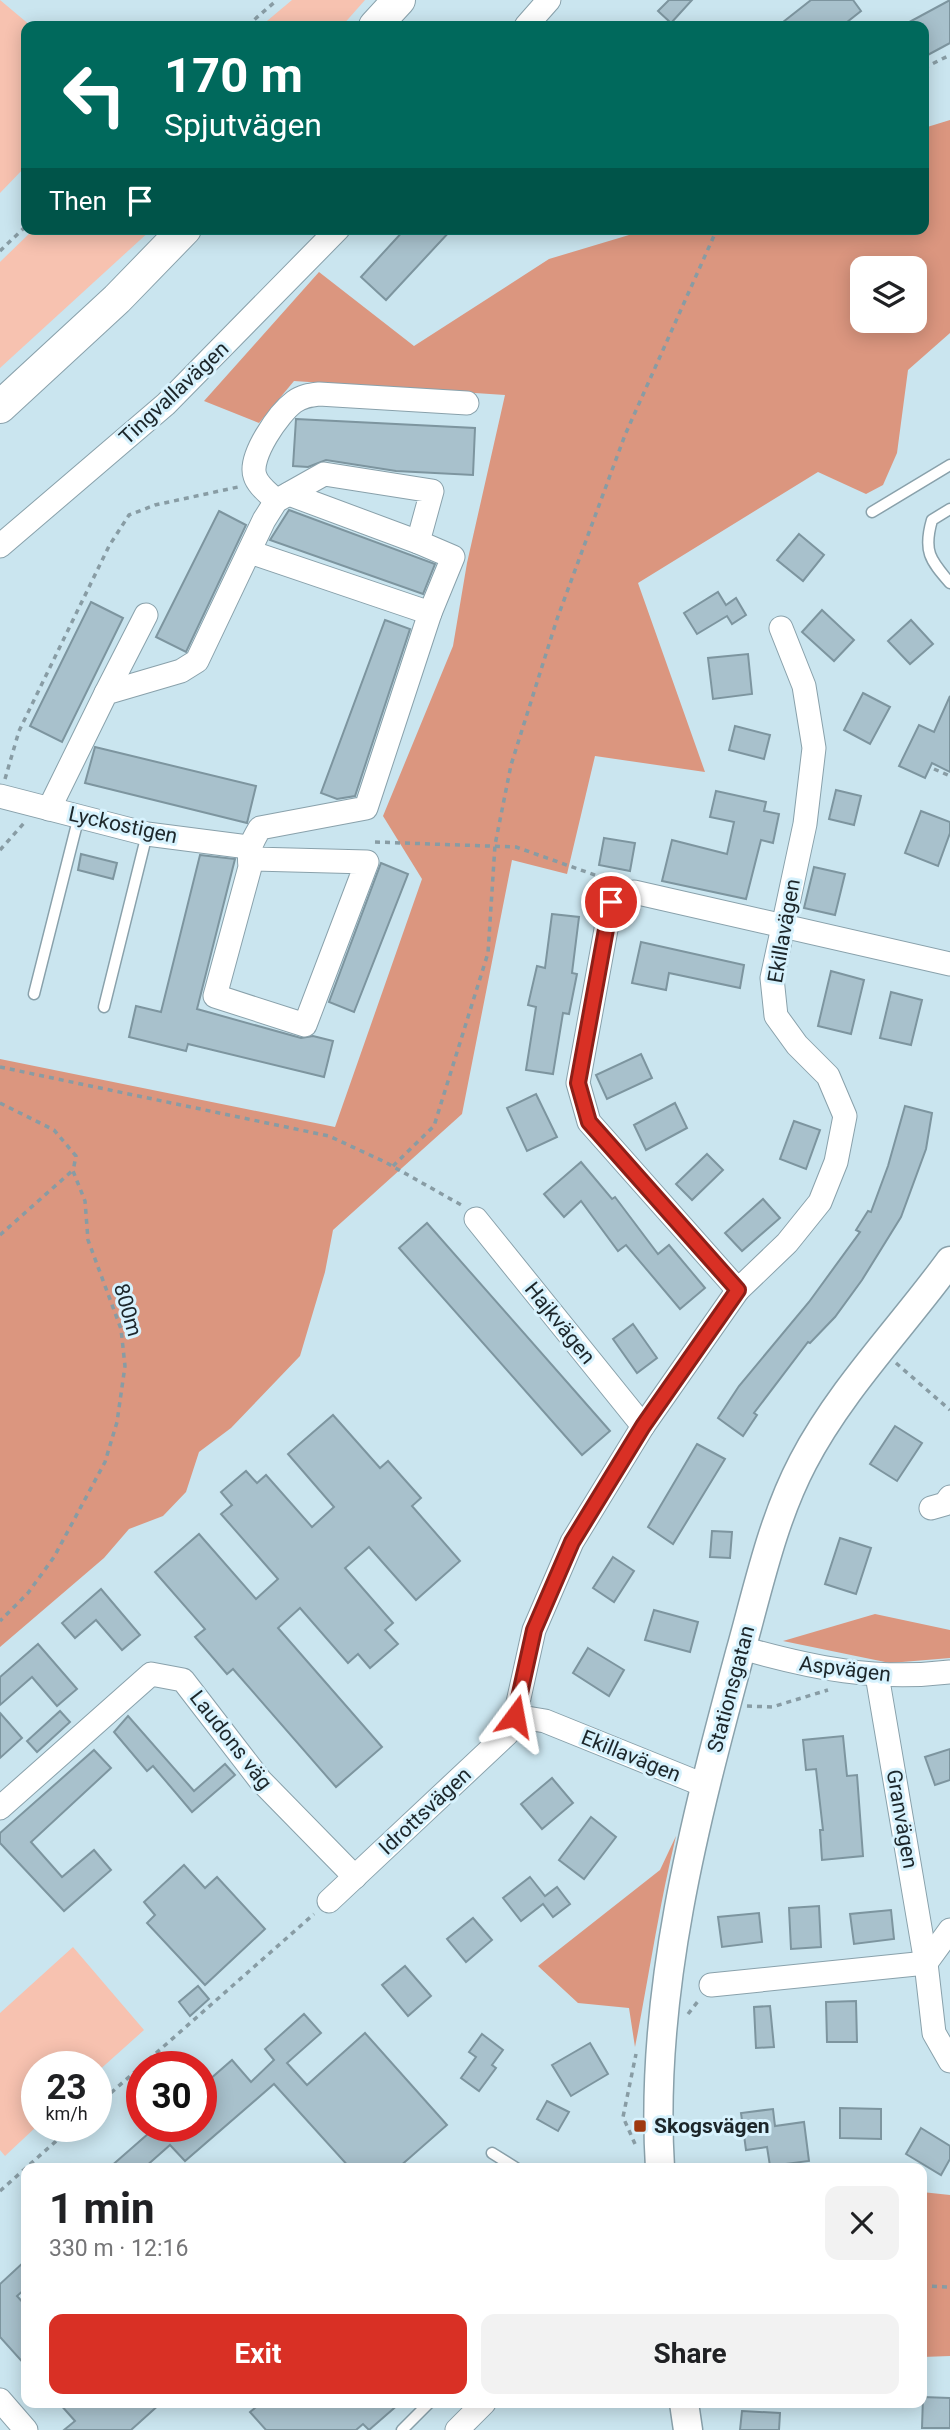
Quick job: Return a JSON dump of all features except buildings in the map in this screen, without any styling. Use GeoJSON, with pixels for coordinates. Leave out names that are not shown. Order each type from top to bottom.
{"type":"FeatureCollection","features":[{"type":"Feature","properties":{"kind":"main road"},"geometry":{"type":"LineString","coordinates":[[380,21],[399,0]]}},
{"type":"Feature","properties":{"kind":"main road"},"geometry":{"type":"LineString","coordinates":[[0,407],[117,299],[179,235]]}},
{"type":"Feature","properties":{"kind":"street"},"geometry":{"type":"LineString","coordinates":[[530,21],[549,0]]}},
{"type":"Feature","properties":{"kind":"street","name":"Tingvallavägen"},"geometry":{"type":"LineString","coordinates":[[0,546],[166,404],[332,235]]}},
{"type":"Feature","properties":{"kind":"street"},"geometry":{"type":"LineString","coordinates":[[249,853],[260,828],[366,808],[430,613],[453,556],[418,541],[283,497],[255,477],[254,467],[274,422],[293,403],[306,395],[467,403]]}},
{"type":"Feature","properties":{"kind":"street"},"geometry":{"type":"LineString","coordinates":[[106,693],[181,671],[197,661],[250,552],[283,497],[324,474],[432,491],[418,541]]}},
{"type":"Feature","properties":{"kind":"street"},"geometry":{"type":"LineString","coordinates":[[250,552],[430,613]]}},
{"type":"Feature","properties":{"kind":"street"},"geometry":{"type":"LineString","coordinates":[[44,807],[146,615]]}},
{"type":"Feature","properties":{"kind":"street","name":"Ekillavägen"},"geometry":{"type":"LineString","coordinates":[[706,1786],[545,1721],[515,1716],[534,1630],[572,1542],[643,1426],[738,1290],[787,1243],[820,1202],[836,1162],[845,1116],[828,1076],[797,1045],[776,1016],[772,978],[805,824],[814,748],[804,687],[781,628]]}},
{"type":"Feature","properties":{"kind":"street","name":"Lyckostigen"},"geometry":{"type":"LineString","coordinates":[[0,796],[147,834],[249,853],[367,862],[305,1025],[215,996],[250,867],[249,853]]}},
{"type":"Feature","properties":{"kind":"street"},"geometry":{"type":"LineString","coordinates":[[738,1290],[589,1122],[578,1083],[611,902],[634,891],[950,964]]}},
{"type":"Feature","properties":{"kind":"street","name":"Hajkvägen"},"geometry":{"type":"LineString","coordinates":[[476,1219],[643,1426]]}},
{"type":"Feature","properties":{"kind":"street","name":"Stationsgatan"},"geometry":{"type":"LineString","coordinates":[[660,2163],[656,2111],[677,1916],[726,1706],[789,1491],[804,1460],[838,1406],[950,1261]]}},
{"type":"Feature","properties":{"kind":"street","name":"Aspvägen"},"geometry":{"type":"LineString","coordinates":[[742,1648],[808,1667],[877,1675],[950,1672]]}},
{"type":"Feature","properties":{"kind":"street","name":"Laudons väg"},"geometry":{"type":"LineString","coordinates":[[0,1808],[151,1674],[183,1680],[260,1780],[355,1877]]}},
{"type":"Feature","properties":{"kind":"street","name":"Granvägen"},"geometry":{"type":"LineString","coordinates":[[877,1675],[926,1963],[934,2033],[950,2062]]}},
{"type":"Feature","properties":{"kind":"street","name":"Idrottsvägen"},"geometry":{"type":"LineString","coordinates":[[329,1901],[507,1734],[515,1716]]}},
{"type":"Feature","properties":{"kind":"street"},"geometry":{"type":"LineString","coordinates":[[711,1985],[926,1963],[950,1930]]}},
{"type":"Feature","properties":{"kind":"street"},"geometry":{"type":"LineString","coordinates":[[1,2404],[26,2430]]}},
{"type":"Feature","properties":{"kind":"street"},"geometry":{"type":"LineString","coordinates":[[457,2430],[479,2408]]}},
{"type":"Feature","properties":{"kind":"street"},"geometry":{"type":"LineString","coordinates":[[685,2408],[688,2430]]}},
{"type":"Feature","properties":{"kind":"lane"},"geometry":{"type":"LineString","coordinates":[[872,512],[950,465]]}},
{"type":"Feature","properties":{"kind":"lane"},"geometry":{"type":"LineString","coordinates":[[950,509],[932,520],[926,541],[932,562],[950,583]]}},
{"type":"Feature","properties":{"kind":"lane"},"geometry":{"type":"LineString","coordinates":[[34,994],[79,816]]}},
{"type":"Feature","properties":{"kind":"lane"},"geometry":{"type":"LineString","coordinates":[[104,1007],[147,834]]}},
{"type":"Feature","properties":{"kind":"lane"},"geometry":{"type":"LineString","coordinates":[[492,2153],[508,2163]]}},
{"type":"Feature","properties":{"kind":"lane"},"geometry":{"type":"LineString","coordinates":[[402,2430],[424,2408]]}},
{"type":"Feature","properties":{"kind":"path"},"geometry":{"type":"LineString","coordinates":[[253,21],[278,0]]}},
{"type":"Feature","properties":{"kind":"path"},"geometry":{"type":"LineString","coordinates":[[929,66],[950,55]]}},
{"type":"Feature","properties":{"kind":"path"},"geometry":{"type":"LineString","coordinates":[[0,251],[21,231]]}},
{"type":"Feature","properties":{"kind":"path"},"geometry":{"type":"LineString","coordinates":[[393,1166],[434,1126],[488,953],[495,845],[511,765],[557,619],[625,435],[714,235]]}},
{"type":"Feature","properties":{"kind":"path"},"geometry":{"type":"LineString","coordinates":[[0,796],[19,731],[110,545],[129,515],[155,505],[239,486],[255,477]]}},
{"type":"Feature","properties":{"kind":"path"},"geometry":{"type":"LineString","coordinates":[[934,769],[950,776]]}},
{"type":"Feature","properties":{"kind":"path"},"geometry":{"type":"LineString","coordinates":[[0,850],[44,807]]}},
{"type":"Feature","properties":{"kind":"path"},"geometry":{"type":"LineString","coordinates":[[369,842],[516,847],[634,891]]}},
{"type":"Feature","properties":{"kind":"path"},"geometry":{"type":"LineString","coordinates":[[0,1067],[330,1136],[393,1166],[456,1201],[476,1219]]}},
{"type":"Feature","properties":{"kind":"path","name":"800m"},"geometry":{"type":"LineString","coordinates":[[0,1102],[54,1130],[76,1156],[72,1171],[85,1201],[88,1240],[121,1329],[125,1366],[117,1422],[105,1462],[54,1557],[28,1593],[0,1621]]}},
{"type":"Feature","properties":{"kind":"path"},"geometry":{"type":"LineString","coordinates":[[0,1235],[72,1171]]}},
{"type":"Feature","properties":{"kind":"path"},"geometry":{"type":"LineString","coordinates":[[880,1352],[950,1409]]}},
{"type":"Feature","properties":{"kind":"path"},"geometry":{"type":"LineString","coordinates":[[726,1706],[772,1707],[837,1687]]}},
{"type":"Feature","properties":{"kind":"path"},"geometry":{"type":"LineString","coordinates":[[112,2092],[329,1901]]}},
{"type":"Feature","properties":{"kind":"path"},"geometry":{"type":"LineString","coordinates":[[682,2021],[711,1985]]}},
{"type":"Feature","properties":{"kind":"path"},"geometry":{"type":"LineString","coordinates":[[31,2163],[55,2142]]}},
{"type":"Feature","properties":{"kind":"path"},"geometry":{"type":"LineString","coordinates":[[0,2191],[21,2172]]}},
{"type":"Feature","properties":{"kind":"path"},"geometry":{"type":"LineString","coordinates":[[927,2286],[950,2287]]}},
{"type":"Feature","properties":{"kind":"shaded area"},"geometry":{"type":"Polygon","coordinates":[[[0,0],[25,21],[21,21],[21,171],[0,193],[0,0]]]}},
{"type":"Feature","properties":{"kind":"shaded area"},"geometry":{"type":"Polygon","coordinates":[[[292,0],[365,0],[346,21],[267,21],[292,0]]]}},
{"type":"Feature","properties":{"kind":"shaded area"},"geometry":{"type":"Polygon","coordinates":[[[950,120],[950,333],[908,370],[897,453],[883,485],[866,494],[818,472],[638,583],[705,772],[595,756],[567,874],[512,860],[462,1114],[333,1230],[325,1272],[300,1356],[231,1428],[199,1452],[186,1492],[163,1516],[129,1529],[104,1558],[0,1647],[0,1059],[335,1127],[422,879],[383,816],[453,646],[467,563],[505,395],[294,381],[259,423],[204,401],[319,272],[414,346],[549,259],[629,235],[929,235],[929,126],[950,120]]]}},
{"type":"Feature","properties":{"kind":"shaded area"},"geometry":{"type":"Polygon","coordinates":[[[28,235],[145,235],[0,368],[0,262],[28,235]]]}},
{"type":"Feature","properties":{"kind":"shaded area"},"geometry":{"type":"Polygon","coordinates":[[[875,1614],[950,1630],[950,1658],[890,1663],[783,1641],[875,1614]]]}},
{"type":"Feature","properties":{"kind":"shaded area"},"geometry":{"type":"Polygon","coordinates":[[[676,1836],[635,2047],[629,2008],[578,2003],[538,1966],[660,1870],[676,1836]]]}},
{"type":"Feature","properties":{"kind":"shaded area"},"geometry":{"type":"Polygon","coordinates":[[[73,1947],[144,2030],[112,2059],[112,2051],[21,2051],[21,2141],[5,2156],[0,2150],[0,2013],[73,1947]]]}},
{"type":"Feature","properties":{"kind":"shaded area"},"geometry":{"type":"Polygon","coordinates":[[[927,2193],[950,2195],[950,2356],[927,2357],[927,2193]]]}},
{"type":"Feature","properties":{"kind":"place","name":"Skogsvägen"},"geometry":{"type":"Point","coordinates":[640,2126]}},
{"type":"Feature","properties":{"kind":"route"},"geometry":{"type":"LineString","coordinates":[[515,1716],[534,1630],[572,1542],[643,1426],[738,1290],[589,1122],[578,1083],[611,902]]}}]}
